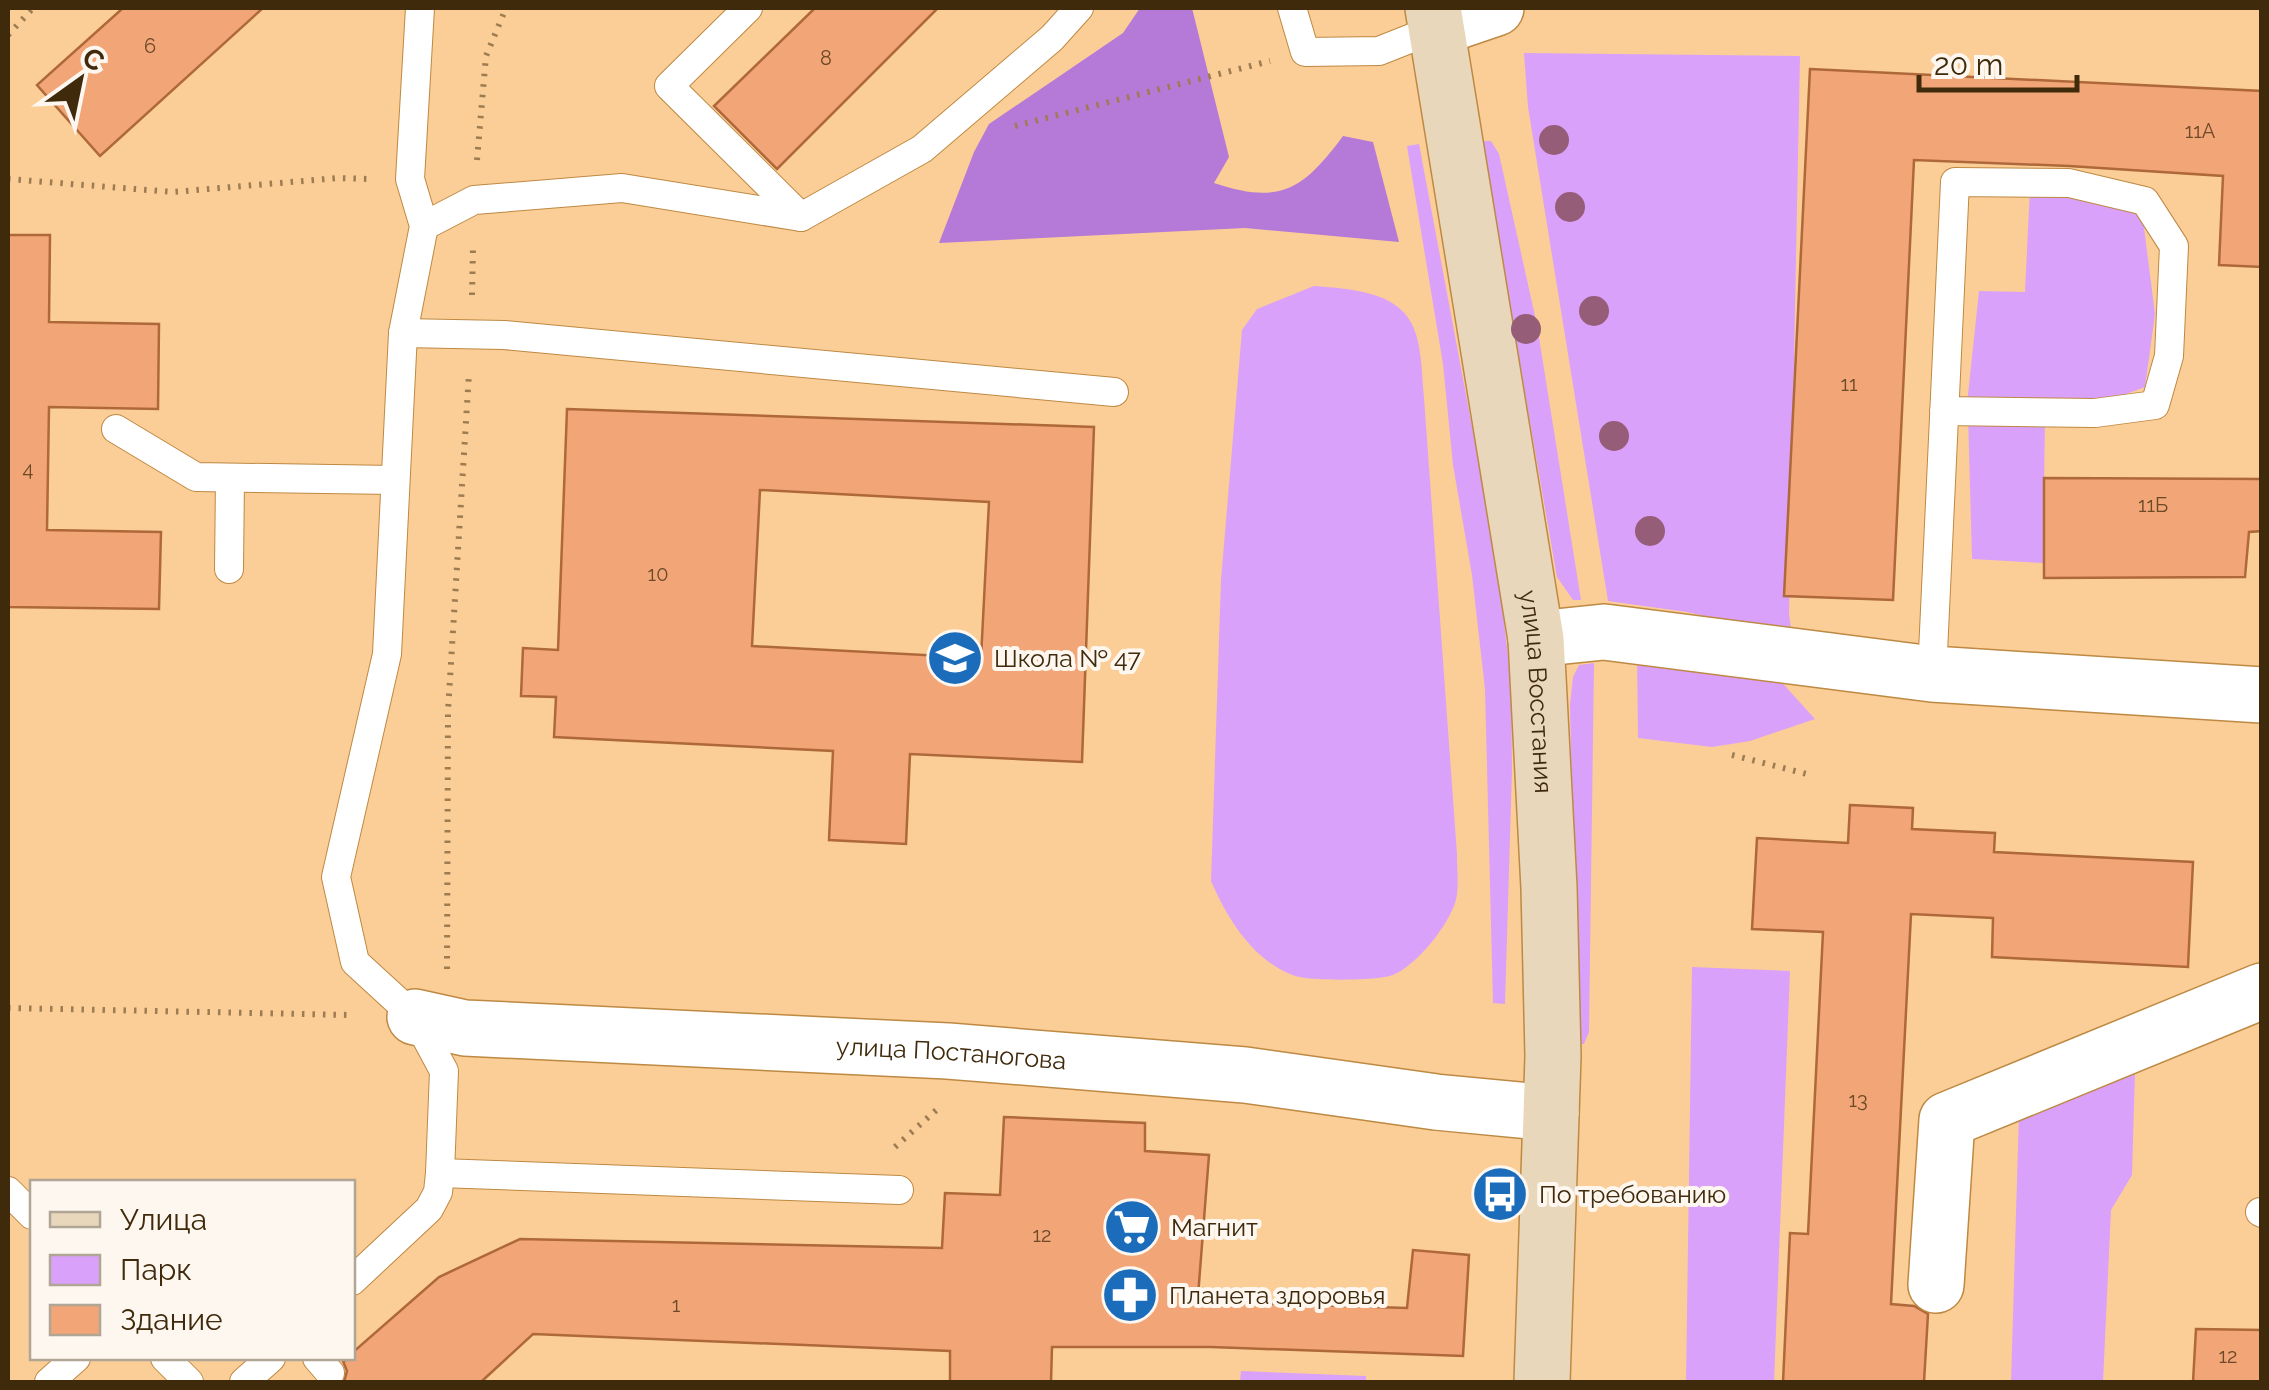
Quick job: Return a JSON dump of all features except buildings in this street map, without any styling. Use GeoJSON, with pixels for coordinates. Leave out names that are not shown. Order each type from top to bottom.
{"type":"FeatureCollection","features":[{"type":"Feature","properties":{"kind":"street"},"geometry":{"type":"LineString","coordinates":[[1435,18],[1496,8]]}},
{"type":"Feature","properties":{"kind":"street","name":"улица Восстания"},"geometry":{"type":"LineString","coordinates":[[1435,18],[1536,639],[1549,888],[1552,1113],[1542,1382]]}},
{"type":"Feature","properties":{"kind":"street"},"geometry":{"type":"LineString","coordinates":[[1536,639],[1604,632],[1932,674],[2262,694]]}},
{"type":"Feature","properties":{"kind":"street"},"geometry":{"type":"LineString","coordinates":[[1936,1285],[1948,1120],[2262,992]]}},
{"type":"Feature","properties":{"kind":"street","name":"улица Постаногова"},"geometry":{"type":"LineString","coordinates":[[440,1022],[948,1051],[1245,1075],[1552,1113]]}},
{"type":"Feature","properties":{"kind":"lane"},"geometry":{"type":"LineString","coordinates":[[355,1279],[429,1209],[438,1192],[440,1173],[444,1071],[440,1022],[355,962],[336,876],[387,654],[402,332],[424,226],[410,179],[420,8]]}},
{"type":"Feature","properties":{"kind":"lane"},"geometry":{"type":"LineString","coordinates":[[748,8],[669,86],[801,217]]}},
{"type":"Feature","properties":{"kind":"lane"},"geometry":{"type":"LineString","coordinates":[[424,226],[474,200],[622,188],[801,217],[922,149],[1052,38],[1078,8]]}},
{"type":"Feature","properties":{"kind":"lane"},"geometry":{"type":"LineString","coordinates":[[1292,8],[1305,52],[1379,51],[1435,18]]}},
{"type":"Feature","properties":{"kind":"lane"},"geometry":{"type":"LineString","coordinates":[[1932,674],[1954,182],[2069,183],[2144,202],[2174,246],[2169,356],[2154,406],[2095,413],[1944,411]]}},
{"type":"Feature","properties":{"kind":"lane"},"geometry":{"type":"LineString","coordinates":[[402,332],[504,335],[1114,392]]}},
{"type":"Feature","properties":{"kind":"lane"},"geometry":{"type":"LineString","coordinates":[[116,430],[196,478],[395,480]]}},
{"type":"Feature","properties":{"kind":"lane"},"geometry":{"type":"LineString","coordinates":[[229,569],[230,478]]}},
{"type":"Feature","properties":{"kind":"lane"},"geometry":{"type":"LineString","coordinates":[[440,1173],[898,1190]]}},
{"type":"Feature","properties":{"kind":"lane"},"geometry":{"type":"LineString","coordinates":[[8,1191],[30,1213]]}},
{"type":"Feature","properties":{"kind":"lane"},"geometry":{"type":"LineString","coordinates":[[49,1382],[74,1360]]}},
{"type":"Feature","properties":{"kind":"lane"},"geometry":{"type":"LineString","coordinates":[[167,1360],[188,1382]]}},
{"type":"Feature","properties":{"kind":"lane"},"geometry":{"type":"LineString","coordinates":[[244,1382],[269,1360]]}},
{"type":"Feature","properties":{"kind":"path"},"geometry":{"type":"LineString","coordinates":[[8,35],[33,8]]}},
{"type":"Feature","properties":{"kind":"path"},"geometry":{"type":"LineString","coordinates":[[8,1008],[440,1022],[447,968],[448,711],[471,335],[474,200],[486,56],[506,8]]}},
{"type":"Feature","properties":{"kind":"path"},"geometry":{"type":"LineString","coordinates":[[922,149],[1305,52]]}},
{"type":"Feature","properties":{"kind":"path"},"geometry":{"type":"LineString","coordinates":[[8,178],[173,192],[338,178],[410,179]]}},
{"type":"Feature","properties":{"kind":"path"},"geometry":{"type":"LineString","coordinates":[[1732,755],[1808,774]]}},
{"type":"Feature","properties":{"kind":"path"},"geometry":{"type":"LineString","coordinates":[[850,1188],[946,1102],[948,1051]]}},
{"type":"Feature","properties":{"kind":"green space"},"geometry":{"type":"Polygon","coordinates":[[[1524,53],[1800,56],[1789,614],[1792,636],[1687,612],[1608,601],[1528,107],[1524,53]]]}},
{"type":"Feature","properties":{"kind":"green space"},"geometry":{"type":"Polygon","coordinates":[[[1481,141],[1491,141],[1499,154],[1537,325],[1581,600],[1573,600],[1557,577],[1481,141]]]}},
{"type":"Feature","properties":{"kind":"green space"},"geometry":{"type":"Polygon","coordinates":[[[1419,144],[1497,560],[1511,683],[1505,1004],[1493,1003],[1485,689],[1472,575],[1407,146],[1419,144]]]}},
{"type":"Feature","properties":{"kind":"green space"},"geometry":{"type":"Polygon","coordinates":[[[2030,188],[2142,212],[2155,314],[2145,387],[2102,403],[1967,404],[1979,291],[2025,292],[2030,188]]]}},
{"type":"Feature","properties":{"kind":"green space"},"geometry":{"type":"Polygon","coordinates":[[[1314,286],[1374,295],[1388,301],[1410,320],[1416,334],[1422,366],[1457,854],[1456,900],[1431,943],[1393,975],[1344,980],[1295,976],[1266,960],[1243,937],[1211,881],[1221,580],[1242,330],[1257,309],[1314,286]]]}},
{"type":"Feature","properties":{"kind":"green space"},"geometry":{"type":"Polygon","coordinates":[[[1968,416],[2045,418],[2043,563],[1972,559],[1968,416]]]}},
{"type":"Feature","properties":{"kind":"green space"},"geometry":{"type":"Polygon","coordinates":[[[1637,657],[1766,665],[1815,719],[1750,741],[1712,747],[1638,738],[1637,657]]]}},
{"type":"Feature","properties":{"kind":"green space"},"geometry":{"type":"Polygon","coordinates":[[[1594,663],[1589,1032],[1584,1044],[1577,1044],[1570,704],[1573,677],[1579,665],[1594,663]]]}},
{"type":"Feature","properties":{"kind":"green space"},"geometry":{"type":"Polygon","coordinates":[[[1692,967],[1790,971],[1774,1382],[1686,1382],[1692,967]]]}},
{"type":"Feature","properties":{"kind":"green space"},"geometry":{"type":"Polygon","coordinates":[[[2135,1071],[2132,1175],[2111,1210],[2103,1382],[2011,1382],[2019,1113],[2135,1071]]]}},
{"type":"Feature","properties":{"kind":"green space"},"geometry":{"type":"Polygon","coordinates":[[[1241,1371],[1366,1376],[1366,1382],[1240,1382],[1241,1371]]]}},
{"type":"Feature","properties":{"kind":"shaded area"},"geometry":{"type":"Polygon","coordinates":[[[1140,8],[1192,8],[1229,157],[1214,183],[1256,193],[1273,192],[1302,180],[1343,136],[1373,142],[1399,242],[1245,228],[939,243],[989,124],[1123,33],[1140,8]]]}},
{"type":"Feature","properties":{"kind":"place","name":"Школа № 47"},"geometry":{"type":"Point","coordinates":[955,658]}},
{"type":"Feature","properties":{"kind":"place","name":"По требованию"},"geometry":{"type":"Point","coordinates":[1500,1194]}},
{"type":"Feature","properties":{"kind":"place","name":"Магнит"},"geometry":{"type":"Point","coordinates":[1132,1227]}},
{"type":"Feature","properties":{"kind":"place","name":"Планета здоровья"},"geometry":{"type":"Point","coordinates":[1130,1295]}}]}
